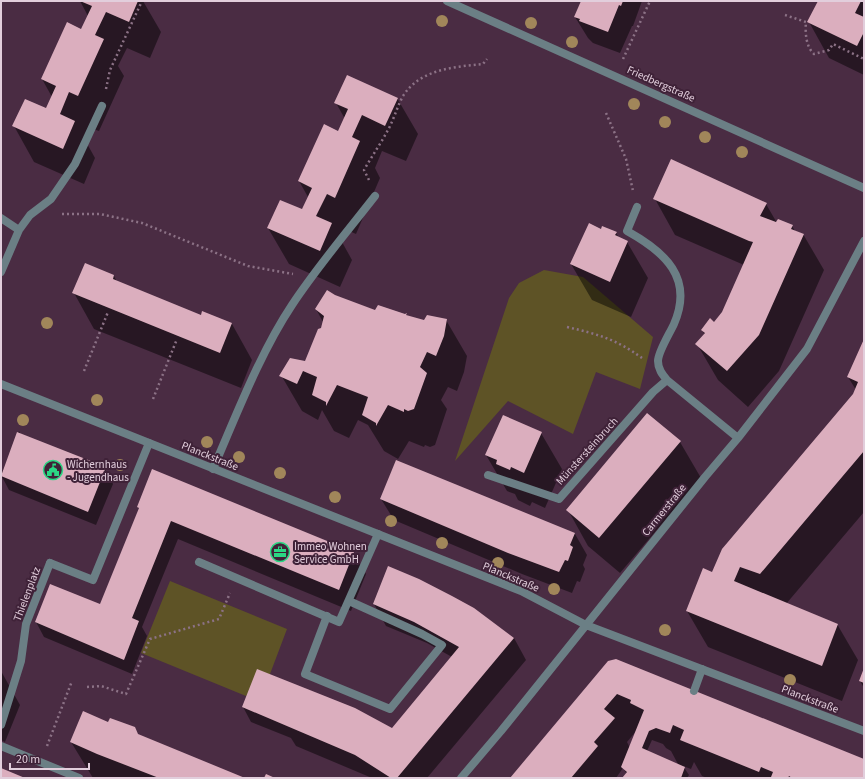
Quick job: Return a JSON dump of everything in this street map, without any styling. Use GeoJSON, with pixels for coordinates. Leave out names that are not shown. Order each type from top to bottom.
{"type":"FeatureCollection","features":[{"type":"Feature","properties":{"kind":"street","name":"Friedbergstraße"},"geometry":{"type":"LineString","coordinates":[[447,1],[864,188]]}},
{"type":"Feature","properties":{"kind":"street"},"geometry":{"type":"LineString","coordinates":[[1,272],[19,230],[30,215],[52,200],[75,164],[102,106]]}},
{"type":"Feature","properties":{"kind":"street"},"geometry":{"type":"LineString","coordinates":[[213,469],[276,332],[292,305],[375,196]]}},
{"type":"Feature","properties":{"kind":"street"},"geometry":{"type":"LineString","coordinates":[[637,207],[627,231],[651,244],[667,260],[677,277],[680,291],[678,314],[658,360],[659,370],[667,380],[738,438]]}},
{"type":"Feature","properties":{"kind":"street"},"geometry":{"type":"LineString","coordinates":[[1,218],[19,230]]}},
{"type":"Feature","properties":{"kind":"street","name":"Carmerstraße"},"geometry":{"type":"LineString","coordinates":[[461,778],[738,438],[807,349],[864,241]]}},
{"type":"Feature","properties":{"kind":"street","name":"Münstersteinbruch"},"geometry":{"type":"LineString","coordinates":[[488,475],[559,499],[653,392],[667,380]]}},
{"type":"Feature","properties":{"kind":"street","name":"Planckstraße"},"geometry":{"type":"LineString","coordinates":[[1,384],[521,591],[586,625],[864,731]]}},
{"type":"Feature","properties":{"kind":"street","name":"Thielenplatz"},"geometry":{"type":"LineString","coordinates":[[1,725],[7,711],[21,661],[26,624],[50,563],[94,580],[149,443]]}},
{"type":"Feature","properties":{"kind":"street"},"geometry":{"type":"LineString","coordinates":[[199,562],[339,622],[378,534]]}},
{"type":"Feature","properties":{"kind":"street"},"geometry":{"type":"LineString","coordinates":[[326,616],[305,674],[390,709],[442,645],[422,634],[349,601]]}},
{"type":"Feature","properties":{"kind":"street"},"geometry":{"type":"LineString","coordinates":[[694,691],[702,669]]}},
{"type":"Feature","properties":{"kind":"street"},"geometry":{"type":"LineString","coordinates":[[1,746],[79,778]]}},
{"type":"Feature","properties":{"kind":"path"},"geometry":{"type":"LineString","coordinates":[[102,106],[110,70],[142,1]]}},
{"type":"Feature","properties":{"kind":"path"},"geometry":{"type":"LineString","coordinates":[[623,59],[650,1]]}},
{"type":"Feature","properties":{"kind":"path"},"geometry":{"type":"LineString","coordinates":[[785,14],[806,22],[808,44],[810,50],[814,54],[829,50],[833,44],[864,59]]}},
{"type":"Feature","properties":{"kind":"path"},"geometry":{"type":"LineString","coordinates":[[375,196],[364,170],[388,130],[404,96],[421,79],[434,72],[452,67],[483,64],[487,59]]}},
{"type":"Feature","properties":{"kind":"path"},"geometry":{"type":"LineString","coordinates":[[606,113],[626,159],[637,207]]}},
{"type":"Feature","properties":{"kind":"path"},"geometry":{"type":"LineString","coordinates":[[40,208],[51,214],[100,214],[142,223],[248,266],[305,276],[311,279]]}},
{"type":"Feature","properties":{"kind":"path"},"geometry":{"type":"LineString","coordinates":[[84,371],[108,312]]}},
{"type":"Feature","properties":{"kind":"path"},"geometry":{"type":"LineString","coordinates":[[567,327],[599,335],[622,344],[651,364],[658,360]]}},
{"type":"Feature","properties":{"kind":"path"},"geometry":{"type":"LineString","coordinates":[[153,399],[177,339]]}},
{"type":"Feature","properties":{"kind":"path"},"geometry":{"type":"LineString","coordinates":[[87,687],[101,686],[126,694],[150,639],[219,619],[224,607]]}},
{"type":"Feature","properties":{"kind":"path"},"geometry":{"type":"LineString","coordinates":[[40,762],[72,681]]}},
{"type":"Feature","properties":{"kind":"shaded area"},"geometry":{"type":"Polygon","coordinates":[[[544,270],[583,277],[653,337],[640,389],[596,372],[573,434],[508,401],[455,461],[509,298],[519,283],[544,270]]]}},
{"type":"Feature","properties":{"kind":"shaded area"},"geometry":{"type":"Polygon","coordinates":[[[170,581],[287,629],[270,674],[246,696],[141,653],[170,581]]]}},
{"type":"Feature","properties":{"kind":"building"},"geometry":{"type":"Polygon","coordinates":[[[80,1],[138,1],[129,22],[106,12],[95,35],[104,39],[78,96],[69,92],[60,114],[75,121],[63,149],[12,126],[25,99],[46,108],[56,86],[41,79],[67,22],[81,29],[92,6],[80,1]]]}},
{"type":"Feature","properties":{"kind":"building"},"geometry":{"type":"Polygon","coordinates":[[[581,1],[623,1],[621,6],[619,5],[608,32],[579,21],[580,19],[574,17],[581,1]]]}},
{"type":"Feature","properties":{"kind":"building"},"geometry":{"type":"Polygon","coordinates":[[[818,1],[861,1],[855,13],[864,17],[864,32],[857,46],[807,22],[818,1]]]}},
{"type":"Feature","properties":{"kind":"building"},"geometry":{"type":"Polygon","coordinates":[[[347,75],[398,98],[385,126],[362,115],[352,137],[360,141],[335,198],[327,194],[316,216],[332,223],[320,251],[267,228],[280,200],[302,209],[312,188],[298,181],[324,124],[338,131],[348,109],[334,103],[347,75]]]}},
{"type":"Feature","properties":{"kind":"building"},"geometry":{"type":"Polygon","coordinates":[[[671,159],[767,203],[760,216],[776,222],[778,219],[793,225],[791,229],[804,234],[759,335],[727,371],[695,344],[705,333],[701,330],[710,318],[714,322],[722,312],[753,242],[653,199],[671,159]]]}},
{"type":"Feature","properties":{"kind":"building"},"geometry":{"type":"Polygon","coordinates":[[[589,223],[601,229],[602,226],[617,232],[615,235],[628,241],[610,282],[570,264],[589,223]]]}},
{"type":"Feature","properties":{"kind":"building"},"geometry":{"type":"Polygon","coordinates":[[[85,263],[114,275],[113,279],[201,315],[202,311],[232,323],[220,353],[72,293],[85,263]]]}},
{"type":"Feature","properties":{"kind":"building"},"geometry":{"type":"Polygon","coordinates":[[[327,290],[335,295],[375,310],[378,305],[405,314],[407,313],[406,315],[424,320],[427,315],[447,319],[444,336],[436,356],[427,352],[420,367],[427,373],[414,409],[408,411],[404,409],[404,412],[388,405],[376,426],[376,423],[362,415],[368,397],[337,385],[326,406],[326,402],[312,395],[317,377],[303,371],[297,384],[279,376],[290,358],[305,361],[318,329],[321,328],[324,316],[315,309],[327,290]]]}},
{"type":"Feature","properties":{"kind":"building"},"geometry":{"type":"Polygon","coordinates":[[[864,339],[864,451],[760,574],[740,567],[734,581],[838,624],[822,666],[686,611],[703,568],[712,572],[722,549],[853,394],[858,382],[847,377],[864,339]]]}},
{"type":"Feature","properties":{"kind":"building"},"geometry":{"type":"Polygon","coordinates":[[[647,413],[681,441],[599,538],[566,510],[647,413]]]}},
{"type":"Feature","properties":{"kind":"building"},"geometry":{"type":"Polygon","coordinates":[[[503,415],[542,432],[524,473],[511,467],[510,470],[496,464],[497,460],[485,455],[503,415]]]}},
{"type":"Feature","properties":{"kind":"building","name":"Wichernhaus - Jugendhaus"},"geometry":{"type":"Polygon","coordinates":[[[17,432],[106,467],[88,512],[1,476],[17,432]]]}},
{"type":"Feature","properties":{"kind":"building"},"geometry":{"type":"Polygon","coordinates":[[[396,460],[575,533],[570,545],[573,547],[568,561],[565,560],[559,572],[508,553],[380,499],[396,460]]]}},
{"type":"Feature","properties":{"kind":"building"},"geometry":{"type":"Polygon","coordinates":[[[152,469],[354,552],[339,590],[171,521],[132,618],[139,621],[124,660],[35,622],[50,584],[100,604],[139,508],[137,507],[152,469]]]}},
{"type":"Feature","properties":{"kind":"building"},"geometry":{"type":"Polygon","coordinates":[[[388,566],[419,579],[474,608],[514,638],[397,778],[391,778],[355,755],[242,707],[257,669],[355,708],[392,728],[459,647],[414,622],[373,604],[388,566]]]}},
{"type":"Feature","properties":{"kind":"building"},"geometry":{"type":"Polygon","coordinates":[[[616,659],[864,759],[864,778],[792,778],[789,776],[788,778],[773,778],[771,777],[773,772],[761,767],[759,772],[680,740],[684,730],[673,725],[670,733],[656,728],[649,731],[642,748],[685,767],[681,778],[622,778],[627,772],[621,767],[644,710],[630,703],[631,700],[617,694],[604,709],[615,718],[594,742],[598,746],[571,778],[510,778],[608,661],[616,659]]]}},
{"type":"Feature","properties":{"kind":"building"},"geometry":{"type":"Polygon","coordinates":[[[864,668],[864,683],[859,681],[864,668]]]}},
{"type":"Feature","properties":{"kind":"building"},"geometry":{"type":"Polygon","coordinates":[[[83,711],[108,722],[110,718],[135,727],[138,734],[245,778],[159,778],[97,754],[70,742],[83,711]]]}},
{"type":"Feature","properties":{"kind":"building"},"geometry":{"type":"Polygon","coordinates":[[[1,768],[25,778],[1,778],[1,768]]]}},
{"type":"Feature","properties":{"kind":"building"},"geometry":{"type":"Polygon","coordinates":[[[266,774],[275,778],[264,778],[266,774]]]}},
{"type":"Feature","properties":{"kind":"place","name":"Wichernhaus - Jugendhaus"},"geometry":{"type":"Point","coordinates":[53,470]}},
{"type":"Feature","properties":{"kind":"place","name":"Immeo Wohnen Service GmbH"},"geometry":{"type":"Point","coordinates":[280,552]}}]}
